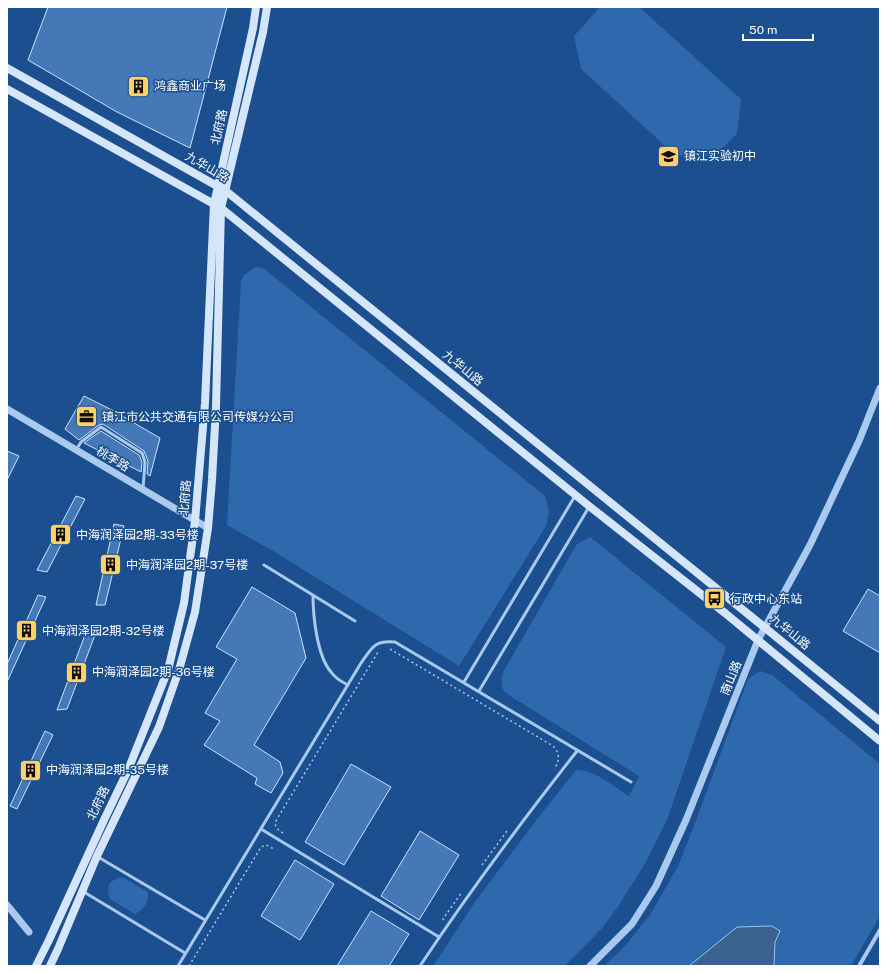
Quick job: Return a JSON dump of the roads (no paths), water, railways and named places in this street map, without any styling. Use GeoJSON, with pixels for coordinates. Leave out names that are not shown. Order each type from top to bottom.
{"type":"FeatureCollection","features":[{"type":"Feature","properties":{"kind":"main road","name":"北府路"},"geometry":{"type":"LineString","coordinates":[[36,966],[128,770],[168,670],[184,603],[195,521],[205,403],[218,187],[256,7]]}},
{"type":"Feature","properties":{"kind":"main road","name":"北府路"},"geometry":{"type":"LineString","coordinates":[[50,966],[97,856],[158,727],[179,670],[195,612],[208,528],[216,407],[217,206],[226,191],[263,32],[267,7]]}},
{"type":"Feature","properties":{"kind":"main road","name":"九华山路"},"geometry":{"type":"LineString","coordinates":[[7,68],[226,191],[880,721]]}},
{"type":"Feature","properties":{"kind":"main road"},"geometry":{"type":"LineString","coordinates":[[7,89],[217,206],[589,506],[758,640],[880,741]]}},
{"type":"Feature","properties":{"kind":"street","name":"南山路"},"geometry":{"type":"LineString","coordinates":[[590,966],[632,924],[656,886],[686,820],[758,640],[810,545],[859,442],[880,388]]}},
{"type":"Feature","properties":{"kind":"street","name":"桃李路"},"geometry":{"type":"LineString","coordinates":[[7,409],[208,528]]}},
{"type":"Feature","properties":{"kind":"street"},"geometry":{"type":"LineString","coordinates":[[7,905],[29,932]]}},
{"type":"Feature","properties":{"kind":"street"},"geometry":{"type":"LineString","coordinates":[[859,966],[880,930]]}},
{"type":"Feature","properties":{"kind":"lane"},"geometry":{"type":"LineString","coordinates":[[76,450],[82,442],[101,427],[142,453],[145,462],[143,489]]}},
{"type":"Feature","properties":{"kind":"lane"},"geometry":{"type":"LineString","coordinates":[[464,682],[576,495]]}},
{"type":"Feature","properties":{"kind":"lane"},"geometry":{"type":"LineString","coordinates":[[479,691],[589,506]]}},
{"type":"Feature","properties":{"kind":"lane"},"geometry":{"type":"LineString","coordinates":[[264,565],[355,621]]}},
{"type":"Feature","properties":{"kind":"lane"},"geometry":{"type":"LineString","coordinates":[[313,595],[314,626],[324,658],[330,672],[348,686]]}},
{"type":"Feature","properties":{"kind":"lane"},"geometry":{"type":"LineString","coordinates":[[178,966],[348,686],[376,644],[384,641],[395,642],[631,782]]}},
{"type":"Feature","properties":{"kind":"lane"},"geometry":{"type":"LineString","coordinates":[[420,966],[439,937],[520,825],[577,751]]}},
{"type":"Feature","properties":{"kind":"lane"},"geometry":{"type":"LineString","coordinates":[[261,829],[439,937]]}},
{"type":"Feature","properties":{"kind":"lane"},"geometry":{"type":"LineString","coordinates":[[97,856],[205,920]]}},
{"type":"Feature","properties":{"kind":"lane"},"geometry":{"type":"LineString","coordinates":[[82,891],[185,953]]}},
{"type":"Feature","properties":{"kind":"place","name":"鸿鑫商业广场"},"geometry":{"type":"Point","coordinates":[139,86]}},
{"type":"Feature","properties":{"kind":"place","name":"镇江实验初中"},"geometry":{"type":"Point","coordinates":[668,156]}},
{"type":"Feature","properties":{"kind":"place","name":"镇江市公共交通有限公司传媒分公司"},"geometry":{"type":"Point","coordinates":[87,417]}},
{"type":"Feature","properties":{"kind":"place","name":"中海润泽园2期-33号楼"},"geometry":{"type":"Point","coordinates":[61,535]}},
{"type":"Feature","properties":{"kind":"place","name":"中海润泽园2期-37号楼"},"geometry":{"type":"Point","coordinates":[110,565]}},
{"type":"Feature","properties":{"kind":"place","name":"行政中心东站"},"geometry":{"type":"Point","coordinates":[715,599]}},
{"type":"Feature","properties":{"kind":"place","name":"中海润泽园2期-32号楼"},"geometry":{"type":"Point","coordinates":[26,631]}},
{"type":"Feature","properties":{"kind":"place","name":"中海润泽园2期-36号楼"},"geometry":{"type":"Point","coordinates":[76,672]}},
{"type":"Feature","properties":{"kind":"place","name":"中海润泽园2期-35号楼"},"geometry":{"type":"Point","coordinates":[31,770]}}]}
